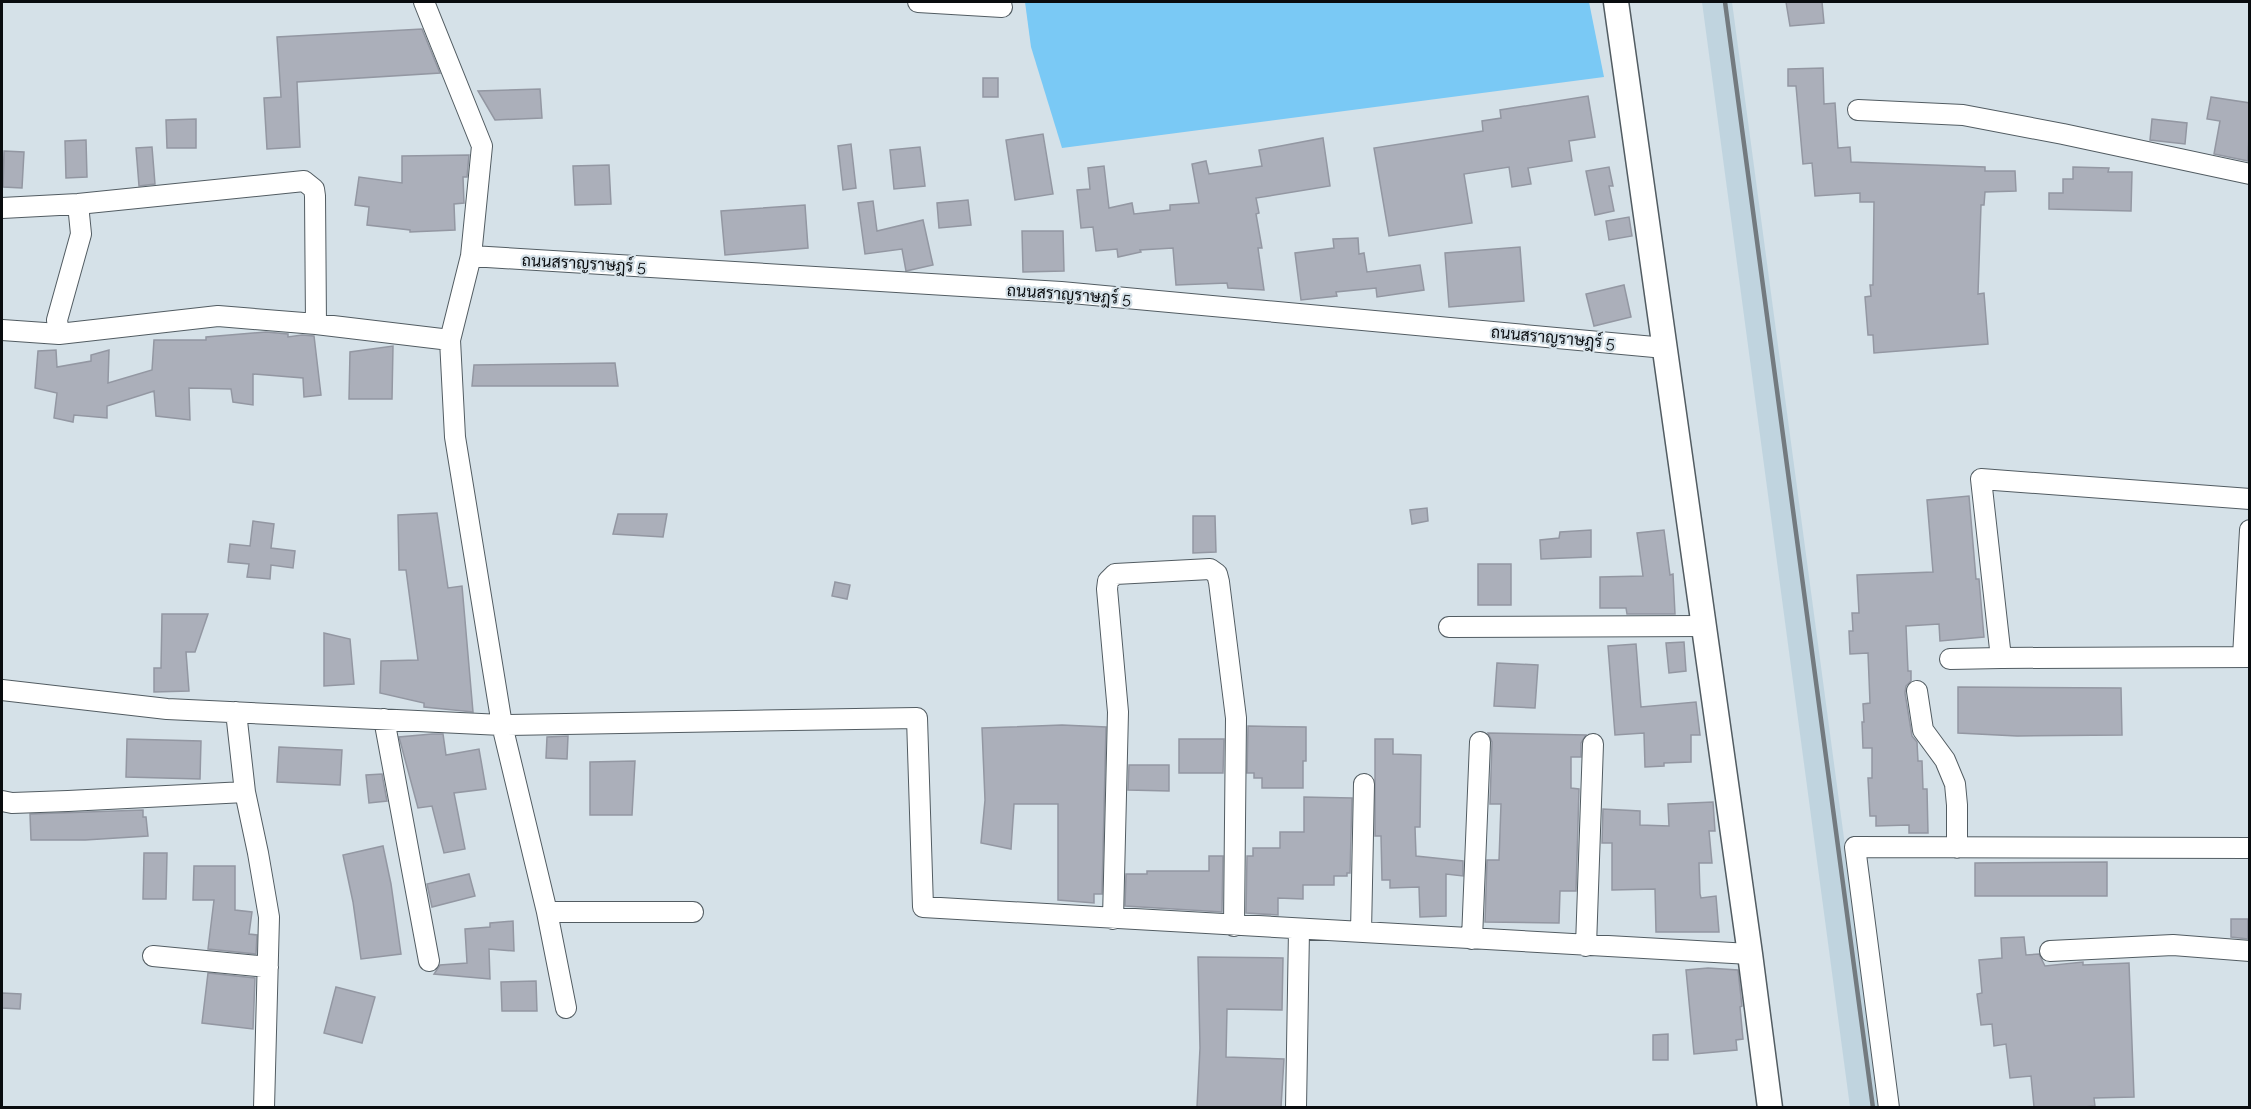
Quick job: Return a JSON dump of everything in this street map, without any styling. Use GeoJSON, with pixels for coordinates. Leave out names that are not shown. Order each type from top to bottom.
{"type":"FeatureCollection","features":[{"type":"Feature","properties":{"kind":"street"},"geometry":{"type":"LineString","coordinates":[[424,2],[482,146],[471,256],[450,340],[455,436],[502,725],[566,1008]]}},
{"type":"Feature","properties":{"kind":"street"},"geometry":{"type":"LineString","coordinates":[[918,2],[1002,7]]}},
{"type":"Feature","properties":{"kind":"street"},"geometry":{"type":"LineString","coordinates":[[1616,2],[1705,626],[1770,1107]]}},
{"type":"Feature","properties":{"kind":"street"},"geometry":{"type":"LineString","coordinates":[[1858,110],[1963,115],[2250,174]]}},
{"type":"Feature","properties":{"kind":"street"},"geometry":{"type":"LineString","coordinates":[[2,208],[78,204],[304,182],[314,189],[315,196],[316,324]]}},
{"type":"Feature","properties":{"kind":"street"},"geometry":{"type":"LineString","coordinates":[[59,334],[57,320],[81,234],[78,204]]}},
{"type":"Feature","properties":{"kind":"street","name":"ถนนสราญราษฎร์ 5"},"geometry":{"type":"LineString","coordinates":[[471,256],[1061,292],[1665,348]]}},
{"type":"Feature","properties":{"kind":"street"},"geometry":{"type":"LineString","coordinates":[[2,330],[59,334],[218,316],[316,324],[450,340]]}},
{"type":"Feature","properties":{"kind":"street"},"geometry":{"type":"LineString","coordinates":[[2001,658],[1981,479],[2250,499]]}},
{"type":"Feature","properties":{"kind":"street"},"geometry":{"type":"LineString","coordinates":[[1950,658],[2246,657],[2250,530]]}},
{"type":"Feature","properties":{"kind":"street"},"geometry":{"type":"LineString","coordinates":[[1113,919],[1118,712],[1108,581],[1115,574],[1210,569],[1218,577],[1236,718],[1234,927]]}},
{"type":"Feature","properties":{"kind":"street"},"geometry":{"type":"LineString","coordinates":[[1449,627],[1705,626]]}},
{"type":"Feature","properties":{"kind":"street"},"geometry":{"type":"LineString","coordinates":[[2,690],[167,709],[502,725],[917,718],[923,908],[1750,954]]}},
{"type":"Feature","properties":{"kind":"street"},"geometry":{"type":"LineString","coordinates":[[1917,691],[1923,730],[1945,760],[1955,784],[1957,848]]}},
{"type":"Feature","properties":{"kind":"street"},"geometry":{"type":"LineString","coordinates":[[236,712],[245,792],[269,917],[264,1107]]}},
{"type":"Feature","properties":{"kind":"street"},"geometry":{"type":"LineString","coordinates":[[384,719],[429,961]]}},
{"type":"Feature","properties":{"kind":"street"},"geometry":{"type":"LineString","coordinates":[[1472,939],[1480,742]]}},
{"type":"Feature","properties":{"kind":"street"},"geometry":{"type":"LineString","coordinates":[[1586,946],[1593,744]]}},
{"type":"Feature","properties":{"kind":"street"},"geometry":{"type":"LineString","coordinates":[[1361,932],[1364,784]]}},
{"type":"Feature","properties":{"kind":"street"},"geometry":{"type":"LineString","coordinates":[[2,801],[12,803],[245,792]]}},
{"type":"Feature","properties":{"kind":"street"},"geometry":{"type":"LineString","coordinates":[[1889,1107],[1855,847],[2250,848]]}},
{"type":"Feature","properties":{"kind":"street"},"geometry":{"type":"LineString","coordinates":[[546,912],[693,912]]}},
{"type":"Feature","properties":{"kind":"street"},"geometry":{"type":"LineString","coordinates":[[1296,1107],[1299,930]]}},
{"type":"Feature","properties":{"kind":"street"},"geometry":{"type":"LineString","coordinates":[[2050,951],[2173,945],[2250,951]]}},
{"type":"Feature","properties":{"kind":"street"},"geometry":{"type":"LineString","coordinates":[[153,956],[268,967]]}},
{"type":"Feature","properties":{"kind":"shaded area"},"geometry":{"type":"Polygon","coordinates":[[[1025,2],[1589,2],[1604,77],[1062,148],[1031,47],[1025,2]]]}},
{"type":"Feature","properties":{"kind":"shaded area"},"geometry":{"type":"Polygon","coordinates":[[[1702,2],[1732,2],[1880,1107],[1850,1107],[1702,2]]]}},
{"type":"Feature","properties":{"kind":"building"},"geometry":{"type":"Polygon","coordinates":[[[1786,2],[1822,2],[1824,23],[1790,26],[1786,2]]]}},
{"type":"Feature","properties":{"kind":"building"},"geometry":{"type":"Polygon","coordinates":[[[422,29],[440,73],[297,82],[300,147],[267,149],[264,98],[281,97],[277,37],[422,29]]]}},
{"type":"Feature","properties":{"kind":"building"},"geometry":{"type":"Polygon","coordinates":[[[1823,68],[1824,104],[1835,103],[1838,148],[1850,147],[1851,162],[1985,167],[1985,171],[2015,171],[2016,191],[1985,192],[1984,205],[1981,205],[1978,294],[1984,293],[1988,344],[1874,353],[1873,335],[1868,335],[1865,297],[1871,296],[1870,285],[1873,285],[1874,202],[1860,202],[1860,193],[1815,196],[1812,163],[1803,164],[1796,86],[1788,86],[1788,69],[1823,68]]]}},
{"type":"Feature","properties":{"kind":"building"},"geometry":{"type":"Polygon","coordinates":[[[983,78],[998,78],[998,97],[983,97],[983,78]]]}},
{"type":"Feature","properties":{"kind":"building"},"geometry":{"type":"Polygon","coordinates":[[[540,89],[542,118],[495,120],[478,91],[540,89]]]}},
{"type":"Feature","properties":{"kind":"building"},"geometry":{"type":"Polygon","coordinates":[[[1588,96],[1595,137],[1569,141],[1572,161],[1528,168],[1531,184],[1512,187],[1509,167],[1464,174],[1472,223],[1389,236],[1374,148],[1483,131],[1482,121],[1501,118],[1500,110],[1588,96]]]}},
{"type":"Feature","properties":{"kind":"building"},"geometry":{"type":"Polygon","coordinates":[[[2211,97],[2250,103],[2248,161],[2214,154],[2220,121],[2207,119],[2211,97]]]}},
{"type":"Feature","properties":{"kind":"building"},"geometry":{"type":"Polygon","coordinates":[[[196,119],[196,148],[167,148],[166,120],[196,119]]]}},
{"type":"Feature","properties":{"kind":"building"},"geometry":{"type":"Polygon","coordinates":[[[2152,119],[2187,123],[2185,144],[2150,140],[2152,119]]]}},
{"type":"Feature","properties":{"kind":"building"},"geometry":{"type":"Polygon","coordinates":[[[1043,134],[1053,194],[1015,200],[1006,140],[1043,134]]]}},
{"type":"Feature","properties":{"kind":"building"},"geometry":{"type":"Polygon","coordinates":[[[1323,138],[1330,186],[1256,198],[1259,213],[1256,214],[1262,248],[1258,248],[1264,290],[1228,288],[1227,283],[1176,285],[1173,248],[1140,250],[1141,252],[1118,257],[1117,249],[1096,251],[1093,227],[1081,228],[1077,190],[1090,189],[1088,168],[1104,166],[1109,208],[1132,203],[1134,214],[1170,210],[1170,205],[1199,203],[1192,164],[1206,161],[1209,174],[1262,166],[1259,150],[1323,138]]]}},
{"type":"Feature","properties":{"kind":"building"},"geometry":{"type":"Polygon","coordinates":[[[86,140],[87,177],[66,178],[65,141],[86,140]]]}},
{"type":"Feature","properties":{"kind":"building"},"geometry":{"type":"Polygon","coordinates":[[[851,144],[856,188],[843,190],[838,146],[851,144]]]}},
{"type":"Feature","properties":{"kind":"building"},"geometry":{"type":"Polygon","coordinates":[[[152,147],[155,184],[139,186],[136,148],[152,147]]]}},
{"type":"Feature","properties":{"kind":"building"},"geometry":{"type":"Polygon","coordinates":[[[920,147],[925,186],[894,189],[890,150],[920,147]]]}},
{"type":"Feature","properties":{"kind":"building"},"geometry":{"type":"Polygon","coordinates":[[[4,151],[24,152],[22,188],[3,187],[4,151]]]}},
{"type":"Feature","properties":{"kind":"building"},"geometry":{"type":"Polygon","coordinates":[[[469,155],[467,177],[463,177],[464,203],[454,204],[455,230],[410,232],[410,230],[367,225],[369,207],[355,205],[359,177],[402,183],[402,156],[469,155]]]}},
{"type":"Feature","properties":{"kind":"building"},"geometry":{"type":"Polygon","coordinates":[[[609,165],[611,204],[575,205],[573,166],[609,165]]]}},
{"type":"Feature","properties":{"kind":"building"},"geometry":{"type":"Polygon","coordinates":[[[1609,167],[1613,186],[1609,186],[1614,211],[1595,215],[1586,171],[1609,167]]]}},
{"type":"Feature","properties":{"kind":"building"},"geometry":{"type":"Polygon","coordinates":[[[2073,167],[2109,168],[2108,172],[2132,172],[2131,211],[2049,209],[2049,193],[2063,193],[2063,179],[2073,179],[2073,167]]]}},
{"type":"Feature","properties":{"kind":"building"},"geometry":{"type":"Polygon","coordinates":[[[968,200],[971,225],[939,228],[937,203],[968,200]]]}},
{"type":"Feature","properties":{"kind":"building"},"geometry":{"type":"Polygon","coordinates":[[[873,201],[877,231],[923,220],[933,265],[906,271],[902,249],[865,254],[858,203],[873,201]]]}},
{"type":"Feature","properties":{"kind":"building"},"geometry":{"type":"Polygon","coordinates":[[[805,205],[808,248],[725,255],[721,211],[805,205]]]}},
{"type":"Feature","properties":{"kind":"building"},"geometry":{"type":"Polygon","coordinates":[[[1629,217],[1632,236],[1609,240],[1606,221],[1629,217]]]}},
{"type":"Feature","properties":{"kind":"building"},"geometry":{"type":"Polygon","coordinates":[[[1022,231],[1063,231],[1064,271],[1023,272],[1022,231]]]}},
{"type":"Feature","properties":{"kind":"building"},"geometry":{"type":"Polygon","coordinates":[[[1358,238],[1359,254],[1364,253],[1367,272],[1420,265],[1424,290],[1377,297],[1376,288],[1336,292],[1337,296],[1301,300],[1295,253],[1334,248],[1333,239],[1358,238]]]}},
{"type":"Feature","properties":{"kind":"building"},"geometry":{"type":"Polygon","coordinates":[[[1520,247],[1524,301],[1449,307],[1445,253],[1520,247]]]}},
{"type":"Feature","properties":{"kind":"building"},"geometry":{"type":"Polygon","coordinates":[[[1624,285],[1631,317],[1594,326],[1586,294],[1624,285]]]}},
{"type":"Feature","properties":{"kind":"building"},"geometry":{"type":"Polygon","coordinates":[[[266,332],[288,334],[288,337],[314,336],[321,395],[304,397],[303,378],[253,374],[253,405],[233,402],[231,389],[189,388],[190,420],[156,416],[154,391],[107,406],[107,418],[74,415],[73,422],[54,418],[57,393],[35,388],[38,351],[56,350],[57,367],[91,361],[91,355],[109,350],[108,383],[152,370],[154,340],[206,340],[206,337],[266,332]]]}},
{"type":"Feature","properties":{"kind":"building"},"geometry":{"type":"Polygon","coordinates":[[[393,346],[392,399],[349,399],[350,352],[393,346]]]}},
{"type":"Feature","properties":{"kind":"building"},"geometry":{"type":"Polygon","coordinates":[[[615,363],[618,386],[472,386],[474,365],[615,363]]]}},
{"type":"Feature","properties":{"kind":"building"},"geometry":{"type":"Polygon","coordinates":[[[1969,496],[1976,579],[1979,579],[1984,637],[1940,641],[1939,624],[1906,626],[1908,671],[1911,671],[1911,681],[1906,686],[1905,693],[1912,736],[1917,742],[1918,761],[1922,761],[1923,789],[1927,789],[1928,833],[1909,833],[1909,825],[1876,826],[1876,816],[1870,816],[1868,778],[1872,778],[1872,748],[1863,748],[1863,704],[1870,703],[1868,653],[1850,654],[1849,631],[1853,631],[1852,613],[1859,613],[1857,575],[1933,572],[1927,500],[1969,496]]]}},
{"type":"Feature","properties":{"kind":"building"},"geometry":{"type":"Polygon","coordinates":[[[1427,508],[1428,521],[1412,524],[1410,510],[1427,508]]]}},
{"type":"Feature","properties":{"kind":"building"},"geometry":{"type":"Polygon","coordinates":[[[437,513],[448,588],[462,586],[473,712],[424,707],[424,703],[380,693],[381,661],[418,660],[406,570],[399,570],[398,515],[437,513]]]}},
{"type":"Feature","properties":{"kind":"building"},"geometry":{"type":"Polygon","coordinates":[[[618,514],[667,514],[663,537],[613,534],[618,514]]]}},
{"type":"Feature","properties":{"kind":"building"},"geometry":{"type":"Polygon","coordinates":[[[1193,516],[1215,516],[1216,552],[1193,553],[1193,516]]]}},
{"type":"Feature","properties":{"kind":"building"},"geometry":{"type":"Polygon","coordinates":[[[253,521],[274,524],[271,548],[295,551],[293,568],[271,565],[270,579],[247,577],[249,564],[228,562],[230,544],[250,546],[253,521]]]}},
{"type":"Feature","properties":{"kind":"building"},"geometry":{"type":"Polygon","coordinates":[[[1591,530],[1591,557],[1541,559],[1540,540],[1559,538],[1560,532],[1591,530]]]}},
{"type":"Feature","properties":{"kind":"building"},"geometry":{"type":"Polygon","coordinates":[[[1664,530],[1670,575],[1673,574],[1675,614],[1627,614],[1626,608],[1600,608],[1600,577],[1643,576],[1637,533],[1664,530]]]}},
{"type":"Feature","properties":{"kind":"building"},"geometry":{"type":"Polygon","coordinates":[[[1478,564],[1511,564],[1511,605],[1478,605],[1478,564]]]}},
{"type":"Feature","properties":{"kind":"building"},"geometry":{"type":"Polygon","coordinates":[[[835,582],[850,585],[847,599],[832,596],[835,582]]]}},
{"type":"Feature","properties":{"kind":"building"},"geometry":{"type":"Polygon","coordinates":[[[162,614],[208,614],[195,652],[186,652],[189,691],[154,692],[154,668],[161,668],[162,614]]]}},
{"type":"Feature","properties":{"kind":"building"},"geometry":{"type":"Polygon","coordinates":[[[324,633],[350,639],[354,684],[324,686],[324,633]]]}},
{"type":"Feature","properties":{"kind":"building"},"geometry":{"type":"Polygon","coordinates":[[[1684,642],[1686,671],[1669,673],[1666,643],[1684,642]]]}},
{"type":"Feature","properties":{"kind":"building"},"geometry":{"type":"Polygon","coordinates":[[[1636,644],[1641,707],[1696,702],[1700,735],[1691,735],[1691,762],[1664,763],[1664,766],[1645,767],[1644,733],[1615,735],[1608,646],[1636,644]]]}},
{"type":"Feature","properties":{"kind":"building"},"geometry":{"type":"Polygon","coordinates":[[[1497,663],[1538,665],[1535,708],[1494,706],[1497,663]]]}},
{"type":"Feature","properties":{"kind":"building"},"geometry":{"type":"Polygon","coordinates":[[[1958,687],[2121,688],[2122,735],[2017,736],[1958,733],[1958,687]]]}},
{"type":"Feature","properties":{"kind":"building"},"geometry":{"type":"Polygon","coordinates":[[[1062,725],[1106,727],[1102,894],[1094,894],[1094,903],[1058,900],[1058,804],[1014,804],[1011,849],[981,843],[985,800],[982,728],[1062,725]]]}},
{"type":"Feature","properties":{"kind":"building"},"geometry":{"type":"Polygon","coordinates":[[[1248,726],[1306,727],[1303,788],[1262,788],[1262,778],[1254,778],[1254,773],[1247,773],[1248,726]]]}},
{"type":"Feature","properties":{"kind":"building"},"geometry":{"type":"Polygon","coordinates":[[[1488,733],[1586,735],[1581,743],[1581,757],[1571,757],[1571,788],[1579,789],[1576,891],[1560,891],[1559,923],[1485,922],[1487,860],[1499,860],[1501,804],[1490,804],[1492,742],[1488,733]]]}},
{"type":"Feature","properties":{"kind":"building"},"geometry":{"type":"Polygon","coordinates":[[[443,734],[446,755],[479,749],[486,789],[454,793],[465,849],[444,853],[432,806],[418,808],[399,737],[443,734]]]}},
{"type":"Feature","properties":{"kind":"building"},"geometry":{"type":"Polygon","coordinates":[[[568,736],[567,759],[546,758],[547,737],[568,736]]]}},
{"type":"Feature","properties":{"kind":"building"},"geometry":{"type":"Polygon","coordinates":[[[127,739],[201,741],[200,779],[126,777],[127,739]]]}},
{"type":"Feature","properties":{"kind":"building"},"geometry":{"type":"Polygon","coordinates":[[[1179,739],[1224,739],[1223,773],[1179,773],[1179,739]]]}},
{"type":"Feature","properties":{"kind":"building"},"geometry":{"type":"Polygon","coordinates":[[[1375,739],[1393,739],[1393,754],[1421,755],[1420,827],[1415,827],[1416,856],[1463,861],[1463,876],[1446,874],[1446,916],[1420,917],[1419,887],[1390,888],[1390,880],[1382,880],[1381,836],[1375,836],[1375,739]]]}},
{"type":"Feature","properties":{"kind":"building"},"geometry":{"type":"Polygon","coordinates":[[[279,747],[342,750],[340,785],[277,782],[279,747]]]}},
{"type":"Feature","properties":{"kind":"building"},"geometry":{"type":"Polygon","coordinates":[[[635,761],[632,815],[590,815],[590,762],[635,761]]]}},
{"type":"Feature","properties":{"kind":"building"},"geometry":{"type":"Polygon","coordinates":[[[1129,765],[1169,765],[1169,791],[1128,790],[1129,765]]]}},
{"type":"Feature","properties":{"kind":"building"},"geometry":{"type":"Polygon","coordinates":[[[382,774],[387,801],[369,803],[366,775],[382,774]]]}},
{"type":"Feature","properties":{"kind":"building"},"geometry":{"type":"Polygon","coordinates":[[[1304,797],[1352,798],[1350,873],[1347,873],[1347,876],[1334,876],[1334,885],[1303,885],[1303,899],[1278,898],[1278,915],[1246,913],[1247,856],[1253,856],[1253,848],[1280,848],[1280,832],[1304,832],[1304,797]]]}},
{"type":"Feature","properties":{"kind":"building"},"geometry":{"type":"Polygon","coordinates":[[[1713,802],[1715,831],[1709,831],[1712,863],[1699,863],[1700,894],[1701,898],[1716,896],[1719,932],[1656,932],[1655,889],[1612,890],[1612,843],[1602,843],[1603,809],[1640,811],[1640,825],[1669,826],[1668,804],[1713,802]]]}},
{"type":"Feature","properties":{"kind":"building"},"geometry":{"type":"Polygon","coordinates":[[[143,810],[148,836],[85,840],[31,840],[30,814],[143,810]]]}},
{"type":"Feature","properties":{"kind":"building"},"geometry":{"type":"Polygon","coordinates":[[[383,846],[401,954],[361,959],[353,902],[343,855],[383,846]]]}},
{"type":"Feature","properties":{"kind":"building"},"geometry":{"type":"Polygon","coordinates":[[[144,853],[167,853],[166,899],[143,899],[144,853]]]}},
{"type":"Feature","properties":{"kind":"building"},"geometry":{"type":"Polygon","coordinates":[[[1209,856],[1223,856],[1222,912],[1125,906],[1126,874],[1147,874],[1147,871],[1209,871],[1209,856]]]}},
{"type":"Feature","properties":{"kind":"building"},"geometry":{"type":"Polygon","coordinates":[[[2107,862],[2107,896],[1975,896],[1975,863],[2107,862]]]}},
{"type":"Feature","properties":{"kind":"building"},"geometry":{"type":"Polygon","coordinates":[[[194,866],[235,866],[235,910],[252,912],[249,934],[257,935],[256,954],[208,949],[214,900],[193,900],[194,866]]]}},
{"type":"Feature","properties":{"kind":"building"},"geometry":{"type":"Polygon","coordinates":[[[469,874],[475,896],[432,907],[427,884],[469,874]]]}},
{"type":"Feature","properties":{"kind":"building"},"geometry":{"type":"Polygon","coordinates":[[[2231,919],[2248,919],[2248,939],[2231,937],[2231,919]]]}},
{"type":"Feature","properties":{"kind":"building"},"geometry":{"type":"Polygon","coordinates":[[[513,921],[514,951],[489,949],[490,979],[434,974],[440,965],[467,963],[465,929],[490,927],[490,923],[513,921]]]}},
{"type":"Feature","properties":{"kind":"building"},"geometry":{"type":"Polygon","coordinates":[[[2024,937],[2026,955],[2039,954],[2045,966],[2083,962],[2083,965],[2129,963],[2134,1097],[2094,1098],[2095,1106],[2034,1107],[2031,1076],[2010,1078],[2006,1044],[1994,1046],[1992,1024],[1981,1025],[1977,994],[1982,993],[1979,960],[2002,958],[2001,938],[2024,937]]]}},
{"type":"Feature","properties":{"kind":"building"},"geometry":{"type":"Polygon","coordinates":[[[1198,957],[1283,958],[1282,1010],[1227,1009],[1226,1057],[1284,1059],[1281,1107],[1197,1107],[1200,1048],[1198,957]]]}},
{"type":"Feature","properties":{"kind":"building"},"geometry":{"type":"Polygon","coordinates":[[[1708,968],[1738,970],[1743,1039],[1736,1040],[1737,1050],[1694,1054],[1686,970],[1708,968]]]}},
{"type":"Feature","properties":{"kind":"building"},"geometry":{"type":"Polygon","coordinates":[[[208,973],[255,978],[253,1029],[202,1023],[208,973]]]}},
{"type":"Feature","properties":{"kind":"building"},"geometry":{"type":"Polygon","coordinates":[[[536,981],[537,1011],[502,1011],[501,982],[536,981]]]}},
{"type":"Feature","properties":{"kind":"building"},"geometry":{"type":"Polygon","coordinates":[[[336,987],[375,997],[362,1043],[324,1033],[336,987]]]}},
{"type":"Feature","properties":{"kind":"building"},"geometry":{"type":"Polygon","coordinates":[[[2,993],[21,994],[20,1009],[2,1008],[2,993]]]}},
{"type":"Feature","properties":{"kind":"building"},"geometry":{"type":"Polygon","coordinates":[[[1668,1034],[1668,1060],[1653,1060],[1653,1035],[1668,1034]]]}},
{"type":"Feature","properties":{"kind":"railway"},"geometry":{"type":"LineString","coordinates":[[1725,2],[1873,1108]]}}]}
